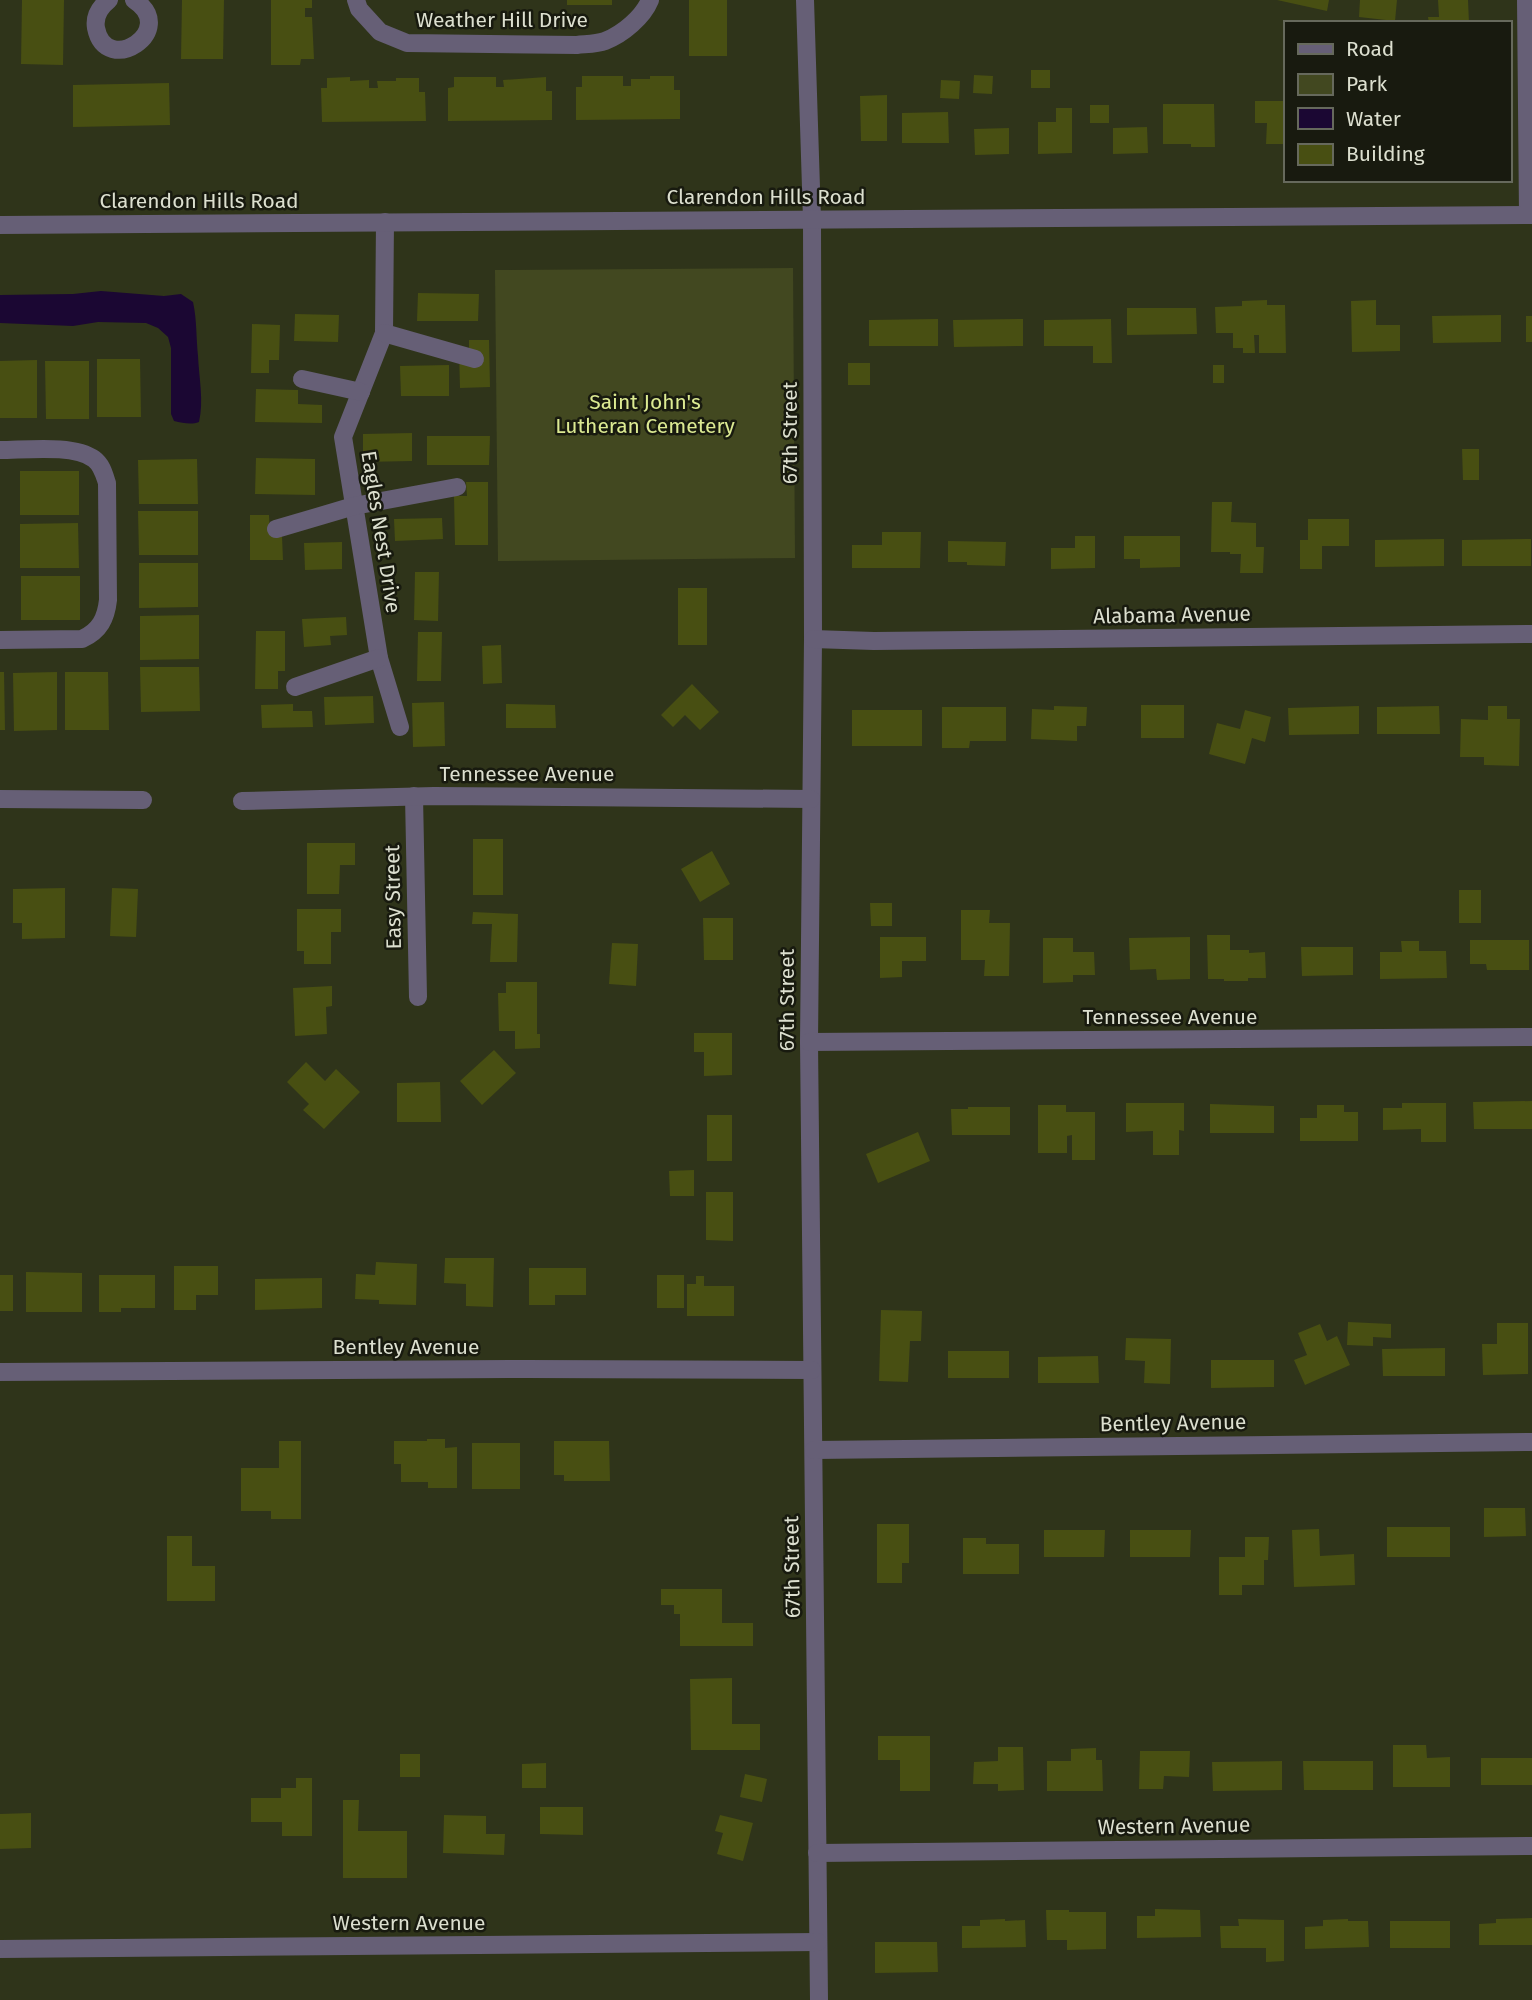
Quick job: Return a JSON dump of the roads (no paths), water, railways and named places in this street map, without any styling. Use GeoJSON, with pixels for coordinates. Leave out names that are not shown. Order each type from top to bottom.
{"type":"FeatureCollection","features":[{"type":"Feature","properties":{"kind":"street"},"geometry":{"type":"LineString","coordinates":[[109,0],[97,14],[97,34],[103,43],[122,50],[141,42],[146,33],[146,13],[134,0]]}},
{"type":"Feature","properties":{"kind":"street","name":"Weather Hill Drive"},"geometry":{"type":"LineString","coordinates":[[356,0],[359,9],[380,33],[407,43],[577,45],[604,41],[628,28],[647,8],[650,0]]}},
{"type":"Feature","properties":{"kind":"street","name":"67th Street"},"geometry":{"type":"LineString","coordinates":[[805,0],[812,219],[813,639],[809,1042],[819,2000]]}},
{"type":"Feature","properties":{"kind":"street"},"geometry":{"type":"LineString","coordinates":[[1526,0],[1530,215]]}},
{"type":"Feature","properties":{"kind":"street","name":"Clarendon Hills Road"},"geometry":{"type":"LineString","coordinates":[[0,225],[1530,215]]}},
{"type":"Feature","properties":{"kind":"street","name":"Eagles Nest Drive"},"geometry":{"type":"LineString","coordinates":[[385,222],[384,333],[343,438],[379,658],[400,727]]}},
{"type":"Feature","properties":{"kind":"street"},"geometry":{"type":"LineString","coordinates":[[384,333],[475,359]]}},
{"type":"Feature","properties":{"kind":"street"},"geometry":{"type":"LineString","coordinates":[[302,379],[361,392]]}},
{"type":"Feature","properties":{"kind":"street"},"geometry":{"type":"LineString","coordinates":[[0,450],[62,450],[82,453],[103,468],[107,483],[108,600],[106,614],[100,626],[82,639],[0,640]]}},
{"type":"Feature","properties":{"kind":"street"},"geometry":{"type":"LineString","coordinates":[[276,530],[354,506],[457,487]]}},
{"type":"Feature","properties":{"kind":"street","name":"Alabama Avenue"},"geometry":{"type":"LineString","coordinates":[[813,639],[888,641],[1532,634]]}},
{"type":"Feature","properties":{"kind":"street"},"geometry":{"type":"LineString","coordinates":[[295,687],[379,658]]}},
{"type":"Feature","properties":{"kind":"street","name":"Tennessee Avenue"},"geometry":{"type":"LineString","coordinates":[[242,801],[414,796],[811,799]]}},
{"type":"Feature","properties":{"kind":"street","name":"Easy Street"},"geometry":{"type":"LineString","coordinates":[[414,796],[418,997]]}},
{"type":"Feature","properties":{"kind":"street"},"geometry":{"type":"LineString","coordinates":[[0,799],[143,800]]}},
{"type":"Feature","properties":{"kind":"street","name":"Tennessee Avenue"},"geometry":{"type":"LineString","coordinates":[[809,1042],[1532,1037]]}},
{"type":"Feature","properties":{"kind":"street","name":"Bentley Avenue"},"geometry":{"type":"LineString","coordinates":[[0,1372],[812,1370]]}},
{"type":"Feature","properties":{"kind":"street","name":"Bentley Avenue"},"geometry":{"type":"LineString","coordinates":[[814,1450],[1532,1442]]}},
{"type":"Feature","properties":{"kind":"street","name":"Western Avenue"},"geometry":{"type":"LineString","coordinates":[[817,1853],[1532,1846]]}},
{"type":"Feature","properties":{"kind":"street","name":"Western Avenue"},"geometry":{"type":"LineString","coordinates":[[0,1949],[818,1942]]}},
{"type":"Feature","properties":{"kind":"water"},"geometry":{"type":"Polygon","coordinates":[[[101,291],[164,296],[181,294],[193,302],[201,389],[199,422],[190,424],[174,421],[171,414],[171,348],[168,337],[158,328],[146,323],[98,322],[73,326],[0,323],[0,295],[101,291]]]}},
{"type":"Feature","properties":{"kind":"park label","name":"Saint John's Lutheran Cemetery"},"geometry":{"type":"Point","coordinates":[645,414]}}]}
